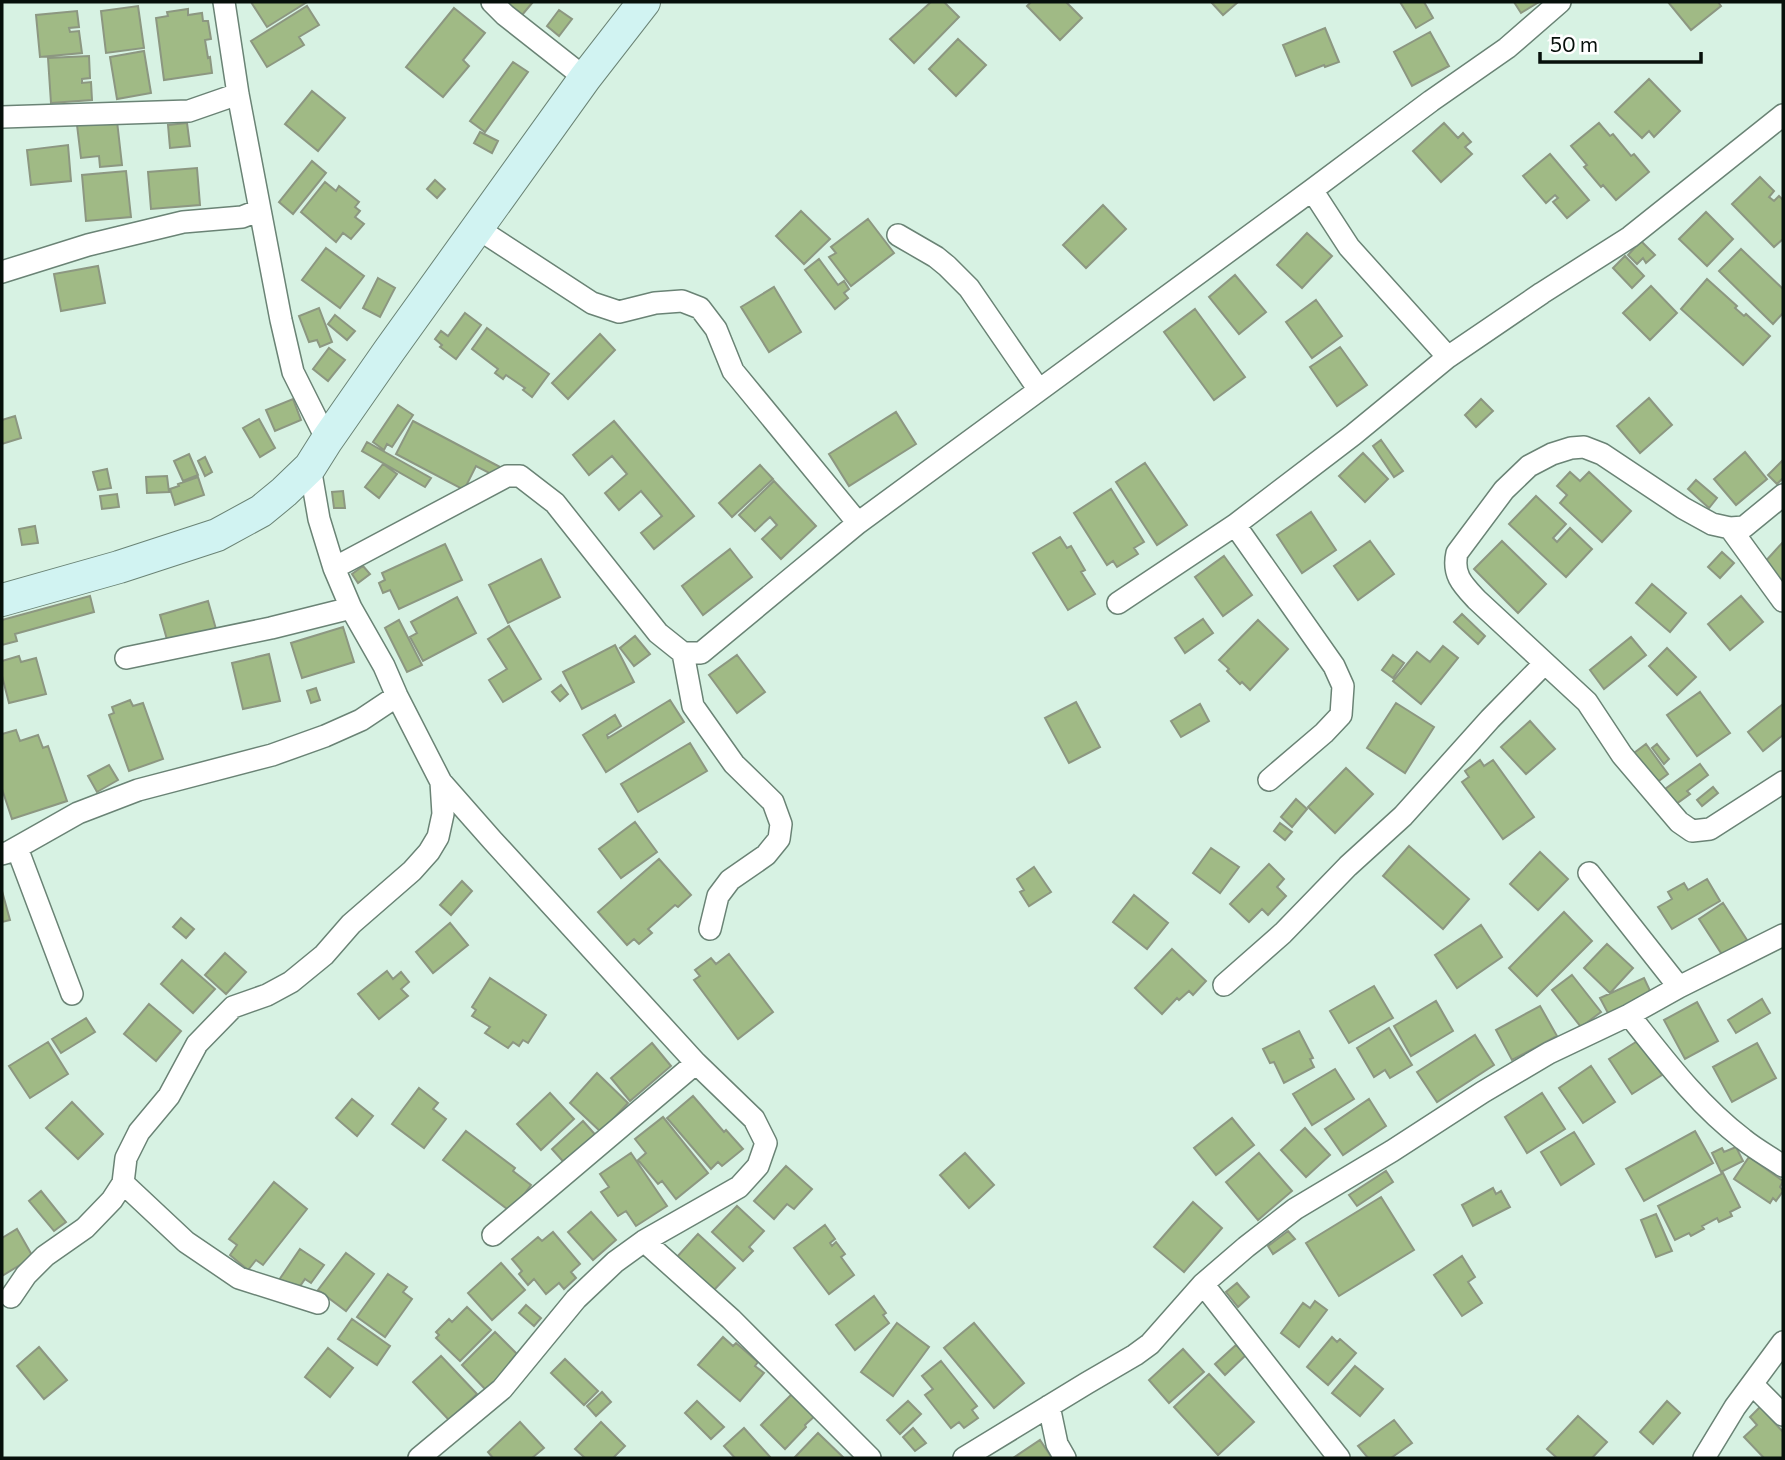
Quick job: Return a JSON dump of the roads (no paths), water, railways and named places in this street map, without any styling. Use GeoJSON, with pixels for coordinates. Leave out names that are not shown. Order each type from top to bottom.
{"type":"FeatureCollection","features":[{"type":"Feature","properties":{"kind":"main road"},"geometry":{"type":"LineString","coordinates":[[2,600],[217,534],[261,511],[284,492],[310,467],[477,228],[585,78],[644,2]]}},
{"type":"Feature","properties":{"kind":"street"},"geometry":{"type":"LineString","coordinates":[[224,2],[238,94],[293,372],[327,440]]}},
{"type":"Feature","properties":{"kind":"street"},"geometry":{"type":"LineString","coordinates":[[492,2],[585,78]]}},
{"type":"Feature","properties":{"kind":"street"},"geometry":{"type":"LineString","coordinates":[[682,653],[701,653],[858,523],[1431,101],[1507,48],[1560,2]]}},
{"type":"Feature","properties":{"kind":"street"},"geometry":{"type":"LineString","coordinates":[[2,117],[189,111],[238,94]]}},
{"type":"Feature","properties":{"kind":"street"},"geometry":{"type":"LineString","coordinates":[[1118,603],[1235,525],[1448,358],[1630,237],[1783,115]]}},
{"type":"Feature","properties":{"kind":"street"},"geometry":{"type":"LineString","coordinates":[[1312,190],[1349,247],[1448,358]]}},
{"type":"Feature","properties":{"kind":"street"},"geometry":{"type":"LineString","coordinates":[[2,272],[88,245],[183,222],[242,217],[260,210]]}},
{"type":"Feature","properties":{"kind":"street"},"geometry":{"type":"LineString","coordinates":[[477,228],[592,303],[619,312],[655,303],[682,301],[701,308],[716,329],[733,371],[858,523]]}},
{"type":"Feature","properties":{"kind":"street"},"geometry":{"type":"LineString","coordinates":[[898,235],[936,257],[969,289],[1039,390]]}},
{"type":"Feature","properties":{"kind":"street"},"geometry":{"type":"LineString","coordinates":[[1783,495],[1745,527],[1730,528],[1712,524],[1683,508],[1602,454],[1584,447],[1571,448],[1529,466],[1504,490],[1457,553],[1454,564],[1462,584],[1476,600],[1587,702],[1622,755],[1679,822],[1692,831],[1710,830],[1783,782]]}},
{"type":"Feature","properties":{"kind":"street"},"geometry":{"type":"LineString","coordinates":[[310,467],[319,519],[334,568],[351,608],[384,666],[442,782],[696,1063],[754,1119],[766,1143],[758,1166],[739,1187],[644,1241],[615,1262],[576,1299],[502,1389],[420,1458]]}},
{"type":"Feature","properties":{"kind":"street"},"geometry":{"type":"LineString","coordinates":[[334,568],[507,476],[520,475],[555,503],[658,633],[682,653],[694,706],[734,764],[773,802],[781,824],[779,839],[766,855],[730,880],[718,896],[709,929]]}},
{"type":"Feature","properties":{"kind":"street"},"geometry":{"type":"LineString","coordinates":[[1235,525],[1334,666],[1343,687],[1341,715],[1269,780]]}},
{"type":"Feature","properties":{"kind":"street"},"geometry":{"type":"LineString","coordinates":[[1730,528],[1783,601]]}},
{"type":"Feature","properties":{"kind":"street"},"geometry":{"type":"LineString","coordinates":[[126,658],[271,628],[351,608]]}},
{"type":"Feature","properties":{"kind":"street"},"geometry":{"type":"LineString","coordinates":[[1223,985],[1283,933],[1348,866],[1402,816],[1545,663]]}},
{"type":"Feature","properties":{"kind":"street"},"geometry":{"type":"LineString","coordinates":[[72,994],[9,851],[78,813],[138,790],[272,755],[325,736],[361,720],[397,696]]}},
{"type":"Feature","properties":{"kind":"street"},"geometry":{"type":"LineString","coordinates":[[11,1297],[26,1275],[46,1256],[85,1228],[112,1200],[123,1184],[126,1158],[139,1132],[169,1096],[197,1044],[233,1007],[267,995],[292,982],[324,955],[351,924],[405,879],[429,852],[438,837],[443,814],[442,782]]}},
{"type":"Feature","properties":{"kind":"street"},"geometry":{"type":"LineString","coordinates":[[1588,873],[1679,987]]}},
{"type":"Feature","properties":{"kind":"street"},"geometry":{"type":"LineString","coordinates":[[964,1458],[1150,1345],[1203,1284],[1296,1209],[1549,1053],[1783,935]]}},
{"type":"Feature","properties":{"kind":"street"},"geometry":{"type":"LineString","coordinates":[[1629,1015],[1681,1081],[1743,1139],[1780,1160]]}},
{"type":"Feature","properties":{"kind":"street"},"geometry":{"type":"LineString","coordinates":[[492,1235],[696,1063]]}},
{"type":"Feature","properties":{"kind":"street"},"geometry":{"type":"LineString","coordinates":[[123,1184],[186,1242],[239,1278],[318,1303]]}},
{"type":"Feature","properties":{"kind":"street"},"geometry":{"type":"LineString","coordinates":[[644,1241],[731,1319],[870,1458]]}},
{"type":"Feature","properties":{"kind":"street"},"geometry":{"type":"LineString","coordinates":[[1203,1284],[1339,1458]]}},
{"type":"Feature","properties":{"kind":"street"},"geometry":{"type":"LineString","coordinates":[[1704,1458],[1735,1407],[1783,1342]]}},
{"type":"Feature","properties":{"kind":"street"},"geometry":{"type":"LineString","coordinates":[[1752,1384],[1783,1415]]}},
{"type":"Feature","properties":{"kind":"street"},"geometry":{"type":"LineString","coordinates":[[1049,1406],[1058,1444],[1065,1458]]}}]}
